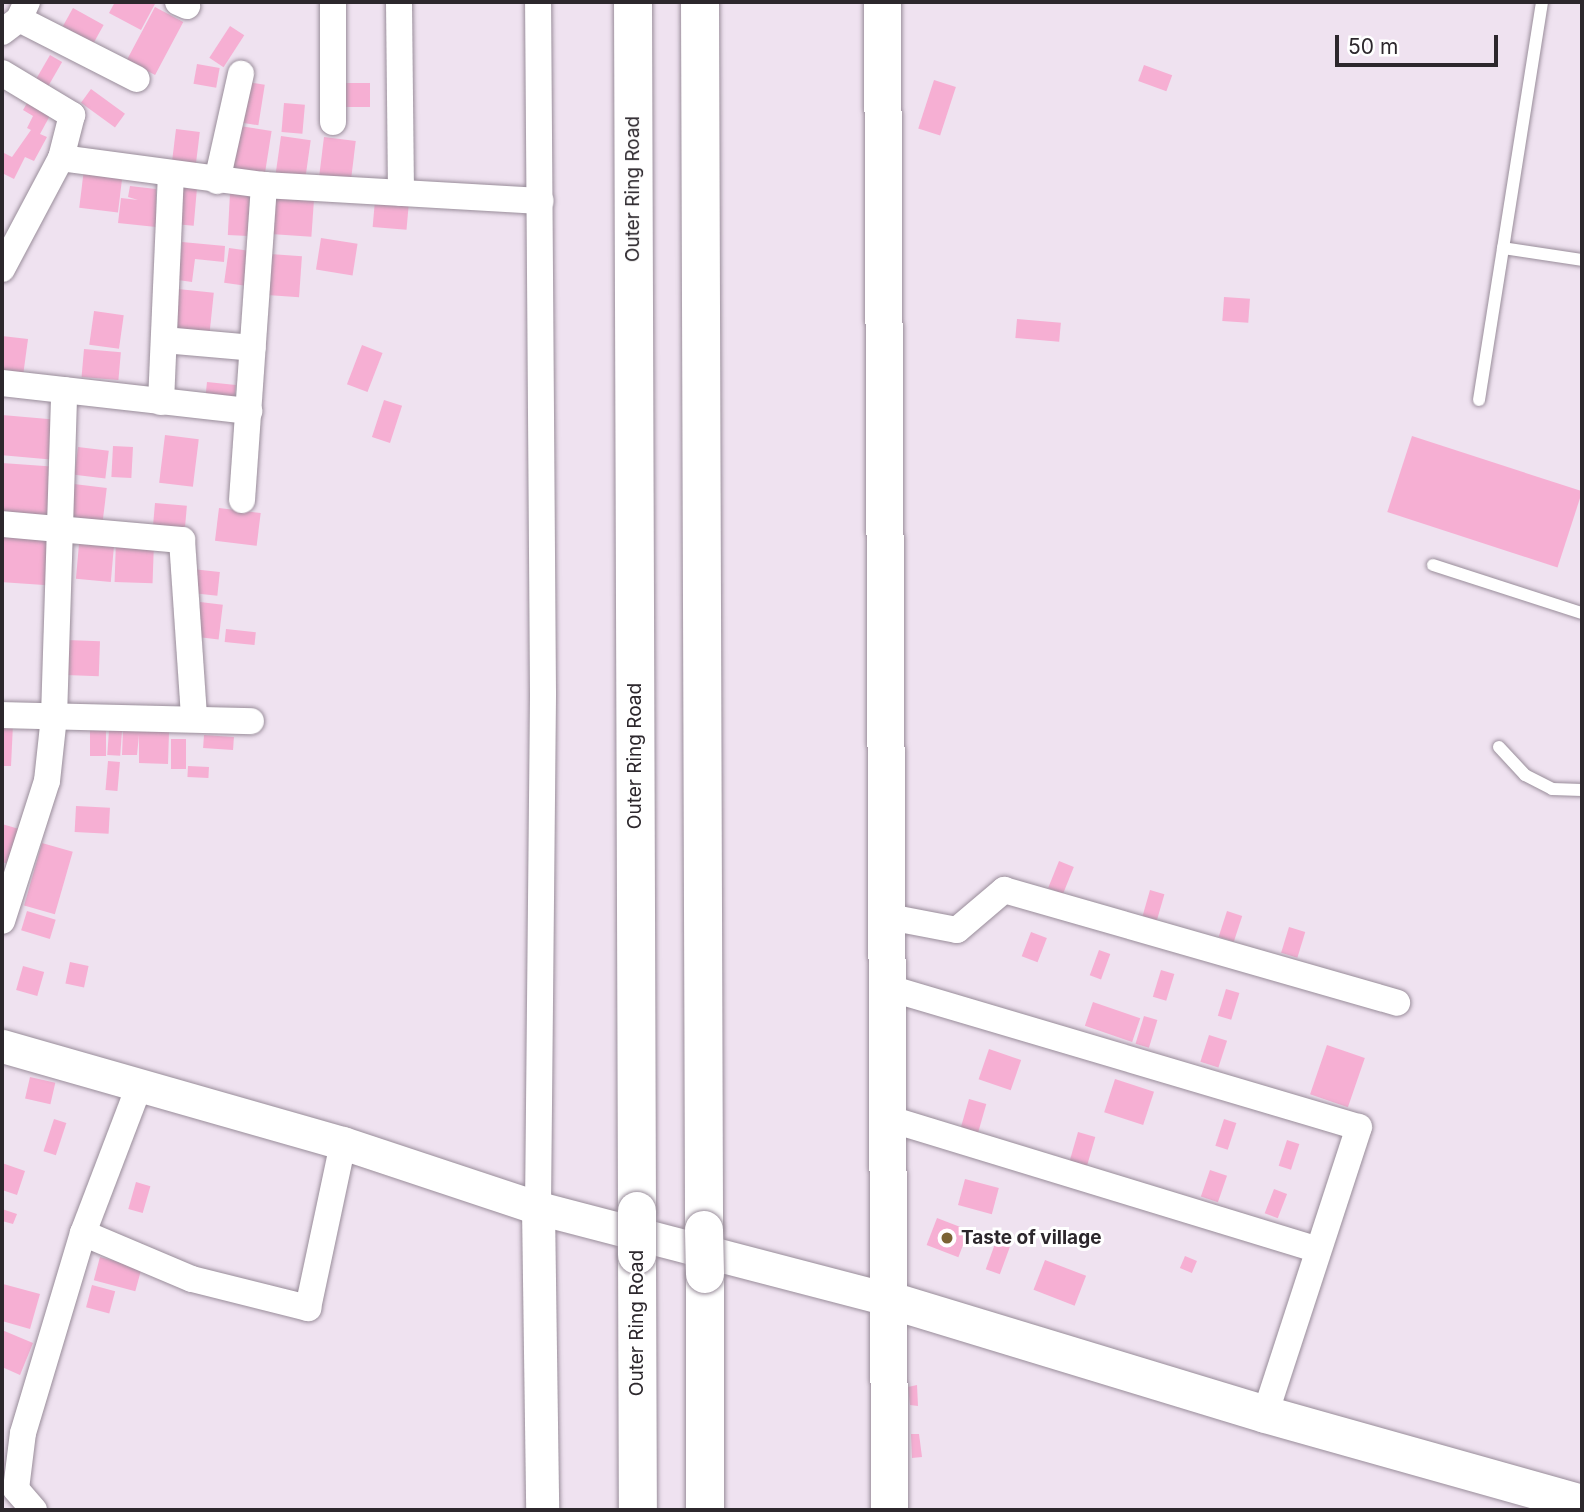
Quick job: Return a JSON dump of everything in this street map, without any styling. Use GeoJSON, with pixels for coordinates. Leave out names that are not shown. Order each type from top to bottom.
{"type":"FeatureCollection","features":[{"type":"Feature","properties":{"kind":"highway","name":"Outer Ring Road"},"geometry":{"type":"LineString","coordinates":[[632,2],[638,1510]]}},
{"type":"Feature","properties":{"kind":"highway"},"geometry":{"type":"LineString","coordinates":[[700,2],[705,1510]]}},
{"type":"Feature","properties":{"kind":"main road"},"geometry":{"type":"LineString","coordinates":[[883,2],[890,1119],[887,1299],[889,1510]]}},
{"type":"Feature","properties":{"kind":"main road"},"geometry":{"type":"LineString","coordinates":[[887,1299],[1265,1414],[1582,1503]]}},
{"type":"Feature","properties":{"kind":"street"},"geometry":{"type":"LineString","coordinates":[[333,2],[333,122]]}},
{"type":"Feature","properties":{"kind":"street"},"geometry":{"type":"LineString","coordinates":[[400,2],[401,193]]}},
{"type":"Feature","properties":{"kind":"street"},"geometry":{"type":"LineString","coordinates":[[538,2],[541,201],[538,1208],[542,1510]]}},
{"type":"Feature","properties":{"kind":"street"},"geometry":{"type":"LineString","coordinates":[[16,17],[137,79]]}},
{"type":"Feature","properties":{"kind":"street"},"geometry":{"type":"LineString","coordinates":[[2,73],[72,115],[61,158],[2,269]]}},
{"type":"Feature","properties":{"kind":"street"},"geometry":{"type":"LineString","coordinates":[[217,181],[241,74]]}},
{"type":"Feature","properties":{"kind":"street"},"geometry":{"type":"LineString","coordinates":[[61,158],[217,181],[541,201]]}},
{"type":"Feature","properties":{"kind":"street"},"geometry":{"type":"LineString","coordinates":[[161,402],[171,176]]}},
{"type":"Feature","properties":{"kind":"street"},"geometry":{"type":"LineString","coordinates":[[242,500],[264,185]]}},
{"type":"Feature","properties":{"kind":"street"},"geometry":{"type":"LineString","coordinates":[[164,340],[253,348]]}},
{"type":"Feature","properties":{"kind":"street"},"geometry":{"type":"LineString","coordinates":[[2,383],[249,411]]}},
{"type":"Feature","properties":{"kind":"street"},"geometry":{"type":"LineString","coordinates":[[2,921],[47,781],[54,717],[64,390]]}},
{"type":"Feature","properties":{"kind":"street"},"geometry":{"type":"LineString","coordinates":[[2,524],[182,540],[194,718]]}},
{"type":"Feature","properties":{"kind":"street"},"geometry":{"type":"LineString","coordinates":[[2,715],[251,721]]}},
{"type":"Feature","properties":{"kind":"street"},"geometry":{"type":"LineString","coordinates":[[889,918],[957,930],[1004,890],[1397,1003]]}},
{"type":"Feature","properties":{"kind":"street"},"geometry":{"type":"LineString","coordinates":[[889,988],[1359,1127],[1315,1249],[1265,1414]]}},
{"type":"Feature","properties":{"kind":"street"},"geometry":{"type":"LineString","coordinates":[[2,1046],[343,1143],[538,1208],[887,1299]]}},
{"type":"Feature","properties":{"kind":"street"},"geometry":{"type":"LineString","coordinates":[[34,1510],[16,1489],[15,1473],[36,1387],[83,1233],[140,1084]]}},
{"type":"Feature","properties":{"kind":"street"},"geometry":{"type":"LineString","coordinates":[[890,1119],[1315,1249]]}},
{"type":"Feature","properties":{"kind":"street"},"geometry":{"type":"LineString","coordinates":[[83,1233],[192,1279],[308,1308],[343,1143]]}},
{"type":"Feature","properties":{"kind":"lane"},"geometry":{"type":"LineString","coordinates":[[1479,400],[1542,2]]}},
{"type":"Feature","properties":{"kind":"lane"},"geometry":{"type":"LineString","coordinates":[[1503,247],[1582,260]]}},
{"type":"Feature","properties":{"kind":"lane"},"geometry":{"type":"LineString","coordinates":[[1433,565],[1582,613]]}},
{"type":"Feature","properties":{"kind":"lane"},"geometry":{"type":"LineString","coordinates":[[1499,747],[1525,775],[1552,789],[1582,790]]}},
{"type":"Feature","properties":{"kind":"building"},"geometry":{"type":"Polygon","coordinates":[[[115,2],[156,2],[141,30],[109,13],[115,2]]]}},
{"type":"Feature","properties":{"kind":"building"},"geometry":{"type":"Polygon","coordinates":[[[155,7],[183,22],[155,75],[127,60],[155,7]]]}},
{"type":"Feature","properties":{"kind":"building"},"geometry":{"type":"Polygon","coordinates":[[[73,8],[104,25],[93,43],[63,26],[73,8]]]}},
{"type":"Feature","properties":{"kind":"building"},"geometry":{"type":"Polygon","coordinates":[[[230,26],[244,35],[224,67],[209,58],[230,26]]]}},
{"type":"Feature","properties":{"kind":"building"},"geometry":{"type":"Polygon","coordinates":[[[50,55],[62,62],[47,88],[35,81],[50,55]]]}},
{"type":"Feature","properties":{"kind":"building"},"geometry":{"type":"Polygon","coordinates":[[[197,64],[220,68],[216,88],[194,84],[197,64]]]}},
{"type":"Feature","properties":{"kind":"building"},"geometry":{"type":"Polygon","coordinates":[[[1144,65],[1172,75],[1166,91],[1138,81],[1144,65]]]}},
{"type":"Feature","properties":{"kind":"building"},"geometry":{"type":"Polygon","coordinates":[[[934,80],[956,87],[940,136],[918,129],[934,80]]]}},
{"type":"Feature","properties":{"kind":"building"},"geometry":{"type":"Polygon","coordinates":[[[247,82],[265,85],[258,125],[241,122],[247,82]]]}},
{"type":"Feature","properties":{"kind":"building"},"geometry":{"type":"Polygon","coordinates":[[[344,83],[370,83],[370,107],[344,107],[344,83]]]}},
{"type":"Feature","properties":{"kind":"building"},"geometry":{"type":"Polygon","coordinates":[[[91,89],[125,114],[115,127],[81,103],[91,89]]]}},
{"type":"Feature","properties":{"kind":"building"},"geometry":{"type":"Polygon","coordinates":[[[30,98],[53,110],[40,134],[47,137],[34,161],[25,157],[14,179],[2,173],[2,152],[12,157],[31,130],[27,128],[33,116],[23,110],[30,98]]]}},
{"type":"Feature","properties":{"kind":"building"},"geometry":{"type":"Polygon","coordinates":[[[284,103],[305,105],[302,134],[281,132],[284,103]]]}},
{"type":"Feature","properties":{"kind":"building"},"geometry":{"type":"Polygon","coordinates":[[[240,126],[272,131],[264,181],[232,176],[240,126]]]}},
{"type":"Feature","properties":{"kind":"building"},"geometry":{"type":"Polygon","coordinates":[[[176,129],[200,132],[195,169],[171,166],[176,129]]]}},
{"type":"Feature","properties":{"kind":"building"},"geometry":{"type":"Polygon","coordinates":[[[281,136],[311,140],[305,181],[275,177],[281,136]]]}},
{"type":"Feature","properties":{"kind":"building"},"geometry":{"type":"Polygon","coordinates":[[[324,137],[356,141],[351,184],[319,180],[324,137]]]}},
{"type":"Feature","properties":{"kind":"building"},"geometry":{"type":"Polygon","coordinates":[[[84,169],[123,174],[118,212],[79,208],[84,169]]]}},
{"type":"Feature","properties":{"kind":"building"},"geometry":{"type":"Polygon","coordinates":[[[130,186],[156,189],[156,227],[118,223],[121,198],[138,200],[128,197],[130,186]]]}},
{"type":"Feature","properties":{"kind":"building"},"geometry":{"type":"Polygon","coordinates":[[[174,187],[197,189],[194,226],[171,224],[174,187]]]}},
{"type":"Feature","properties":{"kind":"building"},"geometry":{"type":"Polygon","coordinates":[[[230,193],[250,194],[248,236],[228,235],[230,193]]]}},
{"type":"Feature","properties":{"kind":"building"},"geometry":{"type":"Polygon","coordinates":[[[273,198],[314,201],[311,237],[270,234],[273,198]]]}},
{"type":"Feature","properties":{"kind":"building"},"geometry":{"type":"Polygon","coordinates":[[[375,200],[409,203],[407,230],[373,227],[375,200]]]}},
{"type":"Feature","properties":{"kind":"building"},"geometry":{"type":"Polygon","coordinates":[[[321,238],[358,244],[353,275],[316,270],[321,238]]]}},
{"type":"Feature","properties":{"kind":"building"},"geometry":{"type":"Polygon","coordinates":[[[182,242],[225,246],[224,262],[195,259],[192,282],[178,280],[182,242]]]}},
{"type":"Feature","properties":{"kind":"building"},"geometry":{"type":"Polygon","coordinates":[[[229,248],[256,252],[251,286],[224,283],[229,248]]]}},
{"type":"Feature","properties":{"kind":"building"},"geometry":{"type":"Polygon","coordinates":[[[270,254],[302,256],[299,297],[267,295],[270,254]]]}},
{"type":"Feature","properties":{"kind":"building"},"geometry":{"type":"Polygon","coordinates":[[[178,289],[214,293],[210,333],[174,329],[178,289]]]}},
{"type":"Feature","properties":{"kind":"building"},"geometry":{"type":"Polygon","coordinates":[[[1224,297],[1250,299],[1248,323],[1222,321],[1224,297]]]}},
{"type":"Feature","properties":{"kind":"building"},"geometry":{"type":"Polygon","coordinates":[[[94,311],[124,315],[119,349],[89,345],[94,311]]]}},
{"type":"Feature","properties":{"kind":"building"},"geometry":{"type":"Polygon","coordinates":[[[1017,319],[1061,323],[1059,342],[1015,338],[1017,319]]]}},
{"type":"Feature","properties":{"kind":"building"},"geometry":{"type":"Polygon","coordinates":[[[2,336],[28,339],[23,376],[2,373],[2,336]]]}},
{"type":"Feature","properties":{"kind":"building"},"geometry":{"type":"Polygon","coordinates":[[[362,345],[383,353],[367,392],[347,384],[362,345]]]}},
{"type":"Feature","properties":{"kind":"building"},"geometry":{"type":"Polygon","coordinates":[[[84,349],[121,352],[118,380],[82,377],[84,349]]]}},
{"type":"Feature","properties":{"kind":"building"},"geometry":{"type":"Polygon","coordinates":[[[207,382],[236,385],[234,403],[205,400],[207,382]]]}},
{"type":"Feature","properties":{"kind":"building"},"geometry":{"type":"Polygon","coordinates":[[[384,400],[402,406],[390,443],[372,437],[384,400]]]}},
{"type":"Feature","properties":{"kind":"building"},"geometry":{"type":"Polygon","coordinates":[[[2,415],[54,420],[50,459],[2,455],[2,415]]]}},
{"type":"Feature","properties":{"kind":"building"},"geometry":{"type":"Polygon","coordinates":[[[165,435],[199,439],[193,487],[159,483],[165,435]]]}},
{"type":"Feature","properties":{"kind":"building"},"geometry":{"type":"Polygon","coordinates":[[[1412,436],[1582,491],[1558,567],[1387,512],[1412,436]]]}},
{"type":"Feature","properties":{"kind":"building"},"geometry":{"type":"Polygon","coordinates":[[[113,446],[133,447],[131,478],[111,477],[113,446]]]}},
{"type":"Feature","properties":{"kind":"building"},"geometry":{"type":"Polygon","coordinates":[[[78,447],[109,451],[105,479],[75,475],[78,447]]]}},
{"type":"Feature","properties":{"kind":"building"},"geometry":{"type":"Polygon","coordinates":[[[2,463],[55,467],[51,519],[2,515],[2,463]]]}},
{"type":"Feature","properties":{"kind":"building"},"geometry":{"type":"Polygon","coordinates":[[[74,484],[107,488],[103,521],[70,517],[74,484]]]}},
{"type":"Feature","properties":{"kind":"building"},"geometry":{"type":"Polygon","coordinates":[[[155,503],[187,506],[185,532],[153,529],[155,503]]]}},
{"type":"Feature","properties":{"kind":"building"},"geometry":{"type":"Polygon","coordinates":[[[219,508],[261,513],[257,546],[215,541],[219,508]]]}},
{"type":"Feature","properties":{"kind":"building"},"geometry":{"type":"Polygon","coordinates":[[[2,536],[51,539],[48,585],[2,582],[2,536]]]}},
{"type":"Feature","properties":{"kind":"building"},"geometry":{"type":"Polygon","coordinates":[[[116,541],[154,542],[153,583],[115,582],[116,541]]]}},
{"type":"Feature","properties":{"kind":"building"},"geometry":{"type":"Polygon","coordinates":[[[79,544],[114,547],[111,582],[76,579],[79,544]]]}},
{"type":"Feature","properties":{"kind":"building"},"geometry":{"type":"Polygon","coordinates":[[[192,569],[220,572],[217,596],[189,593],[192,569]]]}},
{"type":"Feature","properties":{"kind":"building"},"geometry":{"type":"Polygon","coordinates":[[[200,602],[223,605],[219,640],[196,637],[200,602]]]}},
{"type":"Feature","properties":{"kind":"building"},"geometry":{"type":"Polygon","coordinates":[[[226,629],[256,632],[254,645],[225,642],[226,629]]]}},
{"type":"Feature","properties":{"kind":"building"},"geometry":{"type":"Polygon","coordinates":[[[67,640],[100,641],[99,676],[66,675],[67,640]]]}},
{"type":"Feature","properties":{"kind":"building"},"geometry":{"type":"Polygon","coordinates":[[[2,723],[13,724],[11,766],[2,766],[2,723]]]}},
{"type":"Feature","properties":{"kind":"building"},"geometry":{"type":"Polygon","coordinates":[[[90,730],[106,730],[106,756],[90,756],[90,730]]]}},
{"type":"Feature","properties":{"kind":"building"},"geometry":{"type":"Polygon","coordinates":[[[109,730],[122,731],[120,756],[107,755],[109,730]]]}},
{"type":"Feature","properties":{"kind":"building"},"geometry":{"type":"Polygon","coordinates":[[[123,730],[169,732],[168,764],[139,763],[139,735],[137,755],[122,755],[123,730]]]}},
{"type":"Feature","properties":{"kind":"building"},"geometry":{"type":"Polygon","coordinates":[[[204,735],[234,737],[233,750],[203,748],[204,735]]]}},
{"type":"Feature","properties":{"kind":"building"},"geometry":{"type":"Polygon","coordinates":[[[171,739],[186,739],[186,769],[171,769],[171,739]]]}},
{"type":"Feature","properties":{"kind":"building"},"geometry":{"type":"Polygon","coordinates":[[[108,761],[120,762],[117,791],[105,790],[108,761]]]}},
{"type":"Feature","properties":{"kind":"building"},"geometry":{"type":"Polygon","coordinates":[[[188,766],[209,767],[208,778],[187,777],[188,766]]]}},
{"type":"Feature","properties":{"kind":"building"},"geometry":{"type":"Polygon","coordinates":[[[76,806],[110,808],[109,834],[75,832],[76,806]]]}},
{"type":"Feature","properties":{"kind":"building"},"geometry":{"type":"Polygon","coordinates":[[[2,824],[19,829],[9,864],[2,862],[2,824]]]}},
{"type":"Feature","properties":{"kind":"building"},"geometry":{"type":"Polygon","coordinates":[[[42,843],[73,852],[55,914],[24,905],[42,843]]]}},
{"type":"Feature","properties":{"kind":"building"},"geometry":{"type":"Polygon","coordinates":[[[1059,861],[1074,867],[1063,894],[1048,888],[1059,861]]]}},
{"type":"Feature","properties":{"kind":"building"},"geometry":{"type":"Polygon","coordinates":[[[1150,890],[1164,894],[1157,920],[1143,916],[1150,890]]]}},
{"type":"Feature","properties":{"kind":"building"},"geometry":{"type":"Polygon","coordinates":[[[27,911],[56,920],[50,939],[21,930],[27,911]]]}},
{"type":"Feature","properties":{"kind":"building"},"geometry":{"type":"Polygon","coordinates":[[[1227,911],[1242,916],[1234,942],[1219,937],[1227,911]]]}},
{"type":"Feature","properties":{"kind":"building"},"geometry":{"type":"Polygon","coordinates":[[[1289,927],[1305,932],[1297,958],[1281,953],[1289,927]]]}},
{"type":"Feature","properties":{"kind":"building"},"geometry":{"type":"Polygon","coordinates":[[[1031,932],[1047,938],[1038,962],[1022,956],[1031,932]]]}},
{"type":"Feature","properties":{"kind":"building"},"geometry":{"type":"Polygon","coordinates":[[[1099,950],[1110,954],[1101,979],[1090,975],[1099,950]]]}},
{"type":"Feature","properties":{"kind":"building"},"geometry":{"type":"Polygon","coordinates":[[[70,962],[89,966],[84,987],[65,984],[70,962]]]}},
{"type":"Feature","properties":{"kind":"building"},"geometry":{"type":"Polygon","coordinates":[[[23,966],[44,972],[37,996],[16,990],[23,966]]]}},
{"type":"Feature","properties":{"kind":"building"},"geometry":{"type":"Polygon","coordinates":[[[1161,970],[1174,974],[1166,1001],[1153,997],[1161,970]]]}},
{"type":"Feature","properties":{"kind":"building"},"geometry":{"type":"Polygon","coordinates":[[[1226,989],[1239,993],[1231,1020],[1218,1016],[1226,989]]]}},
{"type":"Feature","properties":{"kind":"building"},"geometry":{"type":"Polygon","coordinates":[[[1093,1002],[1140,1018],[1132,1042],[1085,1026],[1093,1002]]]}},
{"type":"Feature","properties":{"kind":"building"},"geometry":{"type":"Polygon","coordinates":[[[1144,1016],[1157,1020],[1149,1048],[1136,1044],[1144,1016]]]}},
{"type":"Feature","properties":{"kind":"building"},"geometry":{"type":"Polygon","coordinates":[[[1209,1035],[1227,1041],[1218,1068],[1200,1062],[1209,1035]]]}},
{"type":"Feature","properties":{"kind":"building"},"geometry":{"type":"Polygon","coordinates":[[[1327,1045],[1365,1058],[1348,1107],[1310,1094],[1327,1045]]]}},
{"type":"Feature","properties":{"kind":"building"},"geometry":{"type":"Polygon","coordinates":[[[989,1049],[1021,1060],[1011,1090],[979,1079],[989,1049]]]}},
{"type":"Feature","properties":{"kind":"building"},"geometry":{"type":"Polygon","coordinates":[[[30,1077],[55,1083],[50,1104],[25,1098],[30,1077]]]}},
{"type":"Feature","properties":{"kind":"building"},"geometry":{"type":"Polygon","coordinates":[[[1115,1079],[1154,1092],[1143,1125],[1104,1112],[1115,1079]]]}},
{"type":"Feature","properties":{"kind":"building"},"geometry":{"type":"Polygon","coordinates":[[[969,1099],[986,1104],[978,1134],[960,1129],[969,1099]]]}},
{"type":"Feature","properties":{"kind":"building"},"geometry":{"type":"Polygon","coordinates":[[[54,1119],[66,1123],[56,1155],[43,1151],[54,1119]]]}},
{"type":"Feature","properties":{"kind":"building"},"geometry":{"type":"Polygon","coordinates":[[[1224,1119],[1236,1123],[1228,1150],[1215,1146],[1224,1119]]]}},
{"type":"Feature","properties":{"kind":"building"},"geometry":{"type":"Polygon","coordinates":[[[1078,1132],[1095,1137],[1087,1166],[1070,1161],[1078,1132]]]}},
{"type":"Feature","properties":{"kind":"building"},"geometry":{"type":"Polygon","coordinates":[[[1287,1140],[1299,1144],[1291,1170],[1279,1166],[1287,1140]]]}},
{"type":"Feature","properties":{"kind":"building"},"geometry":{"type":"Polygon","coordinates":[[[2,1163],[25,1171],[17,1195],[2,1190],[2,1163]]]}},
{"type":"Feature","properties":{"kind":"building"},"geometry":{"type":"Polygon","coordinates":[[[1210,1170],[1227,1176],[1218,1202],[1201,1196],[1210,1170]]]}},
{"type":"Feature","properties":{"kind":"building"},"geometry":{"type":"Polygon","coordinates":[[[965,1179],[999,1188],[992,1214],[958,1205],[965,1179]]]}},
{"type":"Feature","properties":{"kind":"building"},"geometry":{"type":"Polygon","coordinates":[[[136,1182],[150,1186],[143,1213],[128,1209],[136,1182]]]}},
{"type":"Feature","properties":{"kind":"building"},"geometry":{"type":"Polygon","coordinates":[[[1274,1189],[1287,1194],[1278,1218],[1265,1213],[1274,1189]]]}},
{"type":"Feature","properties":{"kind":"building"},"geometry":{"type":"Polygon","coordinates":[[[2,1209],[17,1214],[13,1224],[2,1221],[2,1209]]]}},
{"type":"Feature","properties":{"kind":"building"},"geometry":{"type":"Polygon","coordinates":[[[937,1218],[969,1230],[958,1257],[927,1245],[937,1218]]]}},
{"type":"Feature","properties":{"kind":"building"},"geometry":{"type":"Polygon","coordinates":[[[996,1241],[1010,1246],[1000,1274],[986,1269],[996,1241]]]}},
{"type":"Feature","properties":{"kind":"building"},"geometry":{"type":"Polygon","coordinates":[[[1185,1256],[1197,1261],[1192,1273],[1180,1268],[1185,1256]]]}},
{"type":"Feature","properties":{"kind":"building"},"geometry":{"type":"Polygon","coordinates":[[[100,1257],[142,1268],[135,1291],[94,1280],[100,1257]]]}},
{"type":"Feature","properties":{"kind":"building"},"geometry":{"type":"Polygon","coordinates":[[[1045,1260],[1086,1276],[1075,1306],[1034,1290],[1045,1260]]]}},
{"type":"Feature","properties":{"kind":"building"},"geometry":{"type":"Polygon","coordinates":[[[3,1284],[40,1294],[30,1329],[2,1321],[3,1284]]]}},
{"type":"Feature","properties":{"kind":"building"},"geometry":{"type":"Polygon","coordinates":[[[92,1285],[115,1291],[109,1313],[86,1307],[92,1285]]]}},
{"type":"Feature","properties":{"kind":"building"},"geometry":{"type":"Polygon","coordinates":[[[2,1330],[33,1343],[20,1375],[2,1367],[2,1330]]]}},
{"type":"Feature","properties":{"kind":"building"},"geometry":{"type":"Polygon","coordinates":[[[917,1385],[918,1406],[910,1405],[908,1387],[917,1385]]]}},
{"type":"Feature","properties":{"kind":"building"},"geometry":{"type":"Polygon","coordinates":[[[911,1434],[919,1434],[922,1457],[912,1458],[911,1434]]]}},
{"type":"Feature","properties":{"kind":"place","name":"Taste of village"},"geometry":{"type":"Point","coordinates":[947,1238]}}]}
